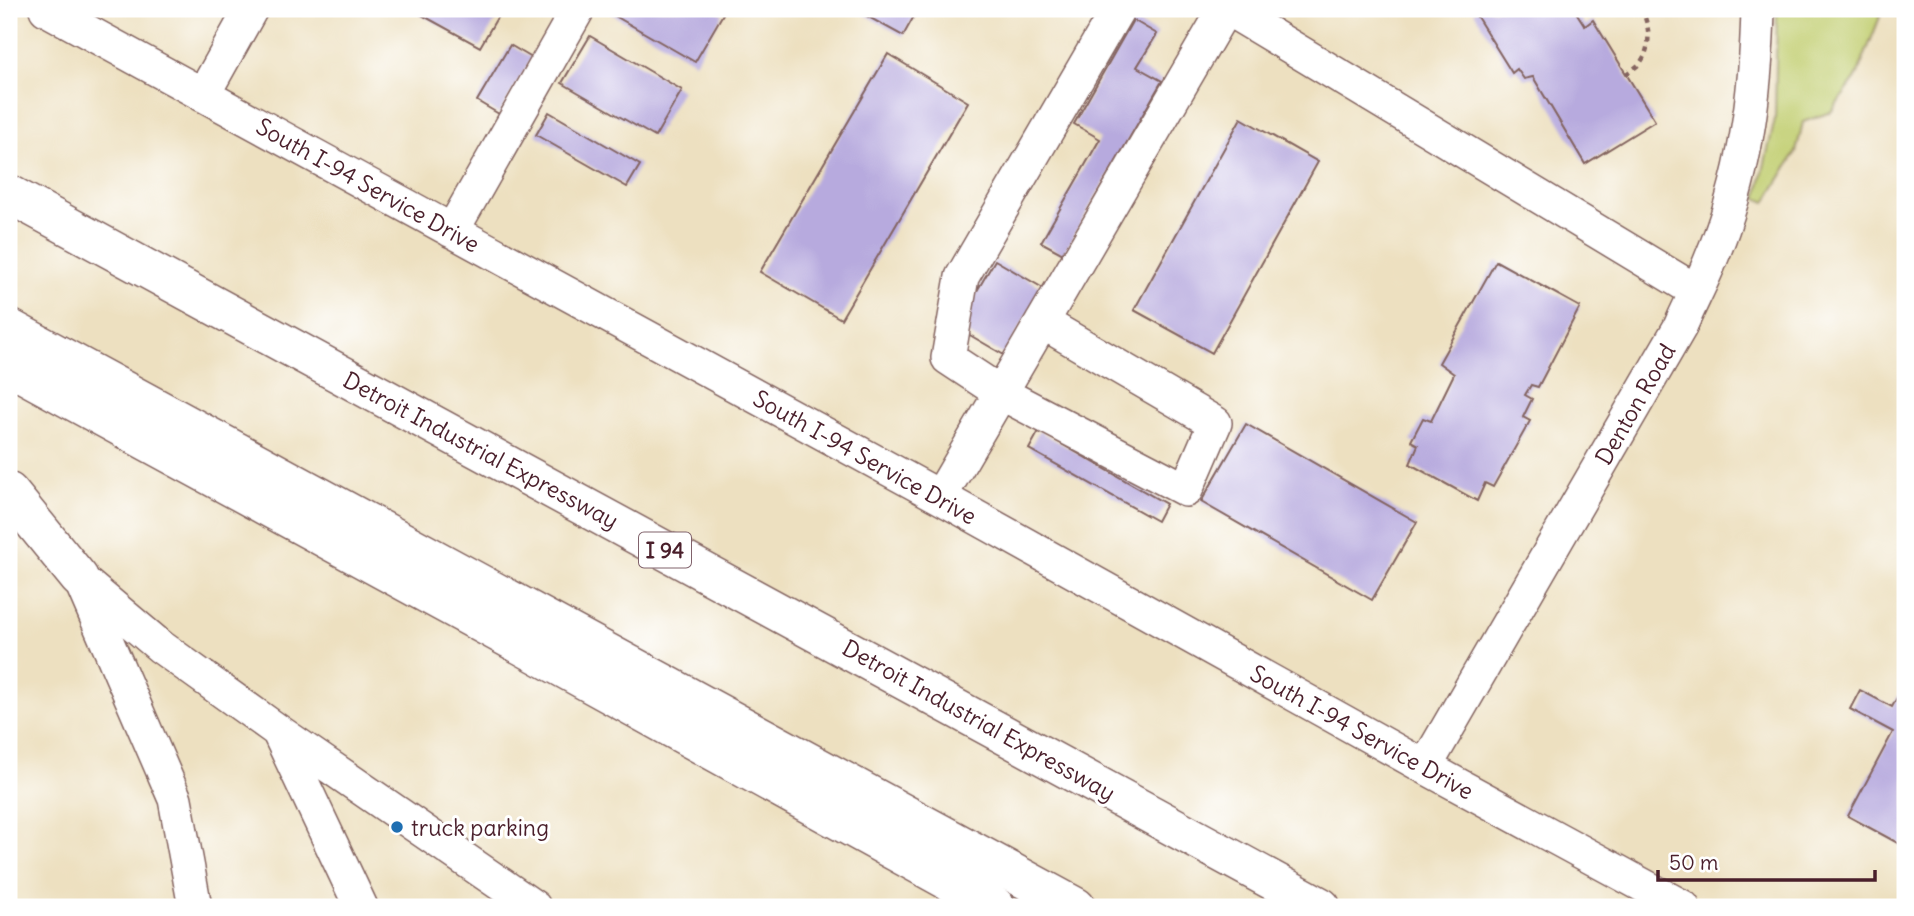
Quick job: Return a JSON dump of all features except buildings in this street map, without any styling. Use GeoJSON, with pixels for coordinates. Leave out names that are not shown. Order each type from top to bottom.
{"type":"FeatureCollection","features":[{"type":"Feature","properties":{"kind":"highway","name":"Detroit Industrial Expressway"},"geometry":{"type":"LineString","coordinates":[[9,194],[1321,907]]}},
{"type":"Feature","properties":{"kind":"highway"},"geometry":{"type":"LineString","coordinates":[[9,328],[1076,907]]}},
{"type":"Feature","properties":{"kind":"highway"},"geometry":{"type":"LineString","coordinates":[[9,366],[996,907]]}},
{"type":"Feature","properties":{"kind":"highway"},"geometry":{"type":"LineString","coordinates":[[9,492],[79,578]]}},
{"type":"Feature","properties":{"kind":"street","name":"South I-94 Service Drive"},"geometry":{"type":"LineString","coordinates":[[47,9],[1683,907]]}},
{"type":"Feature","properties":{"kind":"street"},"geometry":{"type":"LineString","coordinates":[[204,95],[251,9]]}},
{"type":"Feature","properties":{"kind":"street"},"geometry":{"type":"LineString","coordinates":[[452,231],[578,9]]}},
{"type":"Feature","properties":{"kind":"street"},"geometry":{"type":"LineString","coordinates":[[1042,322],[1215,423],[1186,490],[1001,393],[947,358],[962,277],[1118,9]]}},
{"type":"Feature","properties":{"kind":"street"},"geometry":{"type":"LineString","coordinates":[[940,497],[1226,9],[1696,291]]}},
{"type":"Feature","properties":{"kind":"street","name":"Denton Road"},"geometry":{"type":"LineString","coordinates":[[1425,767],[1673,338],[1712,259],[1743,158],[1753,99],[1758,9]]}},
{"type":"Feature","properties":{"kind":"street"},"geometry":{"type":"LineString","coordinates":[[79,578],[161,647],[534,907]]}},
{"type":"Feature","properties":{"kind":"street"},"geometry":{"type":"LineString","coordinates":[[79,578],[175,799],[195,907]]}},
{"type":"Feature","properties":{"kind":"street"},"geometry":{"type":"LineString","coordinates":[[278,731],[361,907]]}},
{"type":"Feature","properties":{"kind":"path"},"geometry":{"type":"LineString","coordinates":[[1626,74],[1640,63],[1649,44],[1647,22],[1642,9]]}},
{"type":"Feature","properties":{"kind":"green space"},"geometry":{"type":"Polygon","coordinates":[[[1777,9],[1883,9],[1856,78],[1831,112],[1803,122],[1796,152],[1766,202],[1757,198],[1775,119],[1777,9]]]}},
{"type":"Feature","properties":{"kind":"place","name":"truck parking"},"geometry":{"type":"Point","coordinates":[397,827]}}]}
